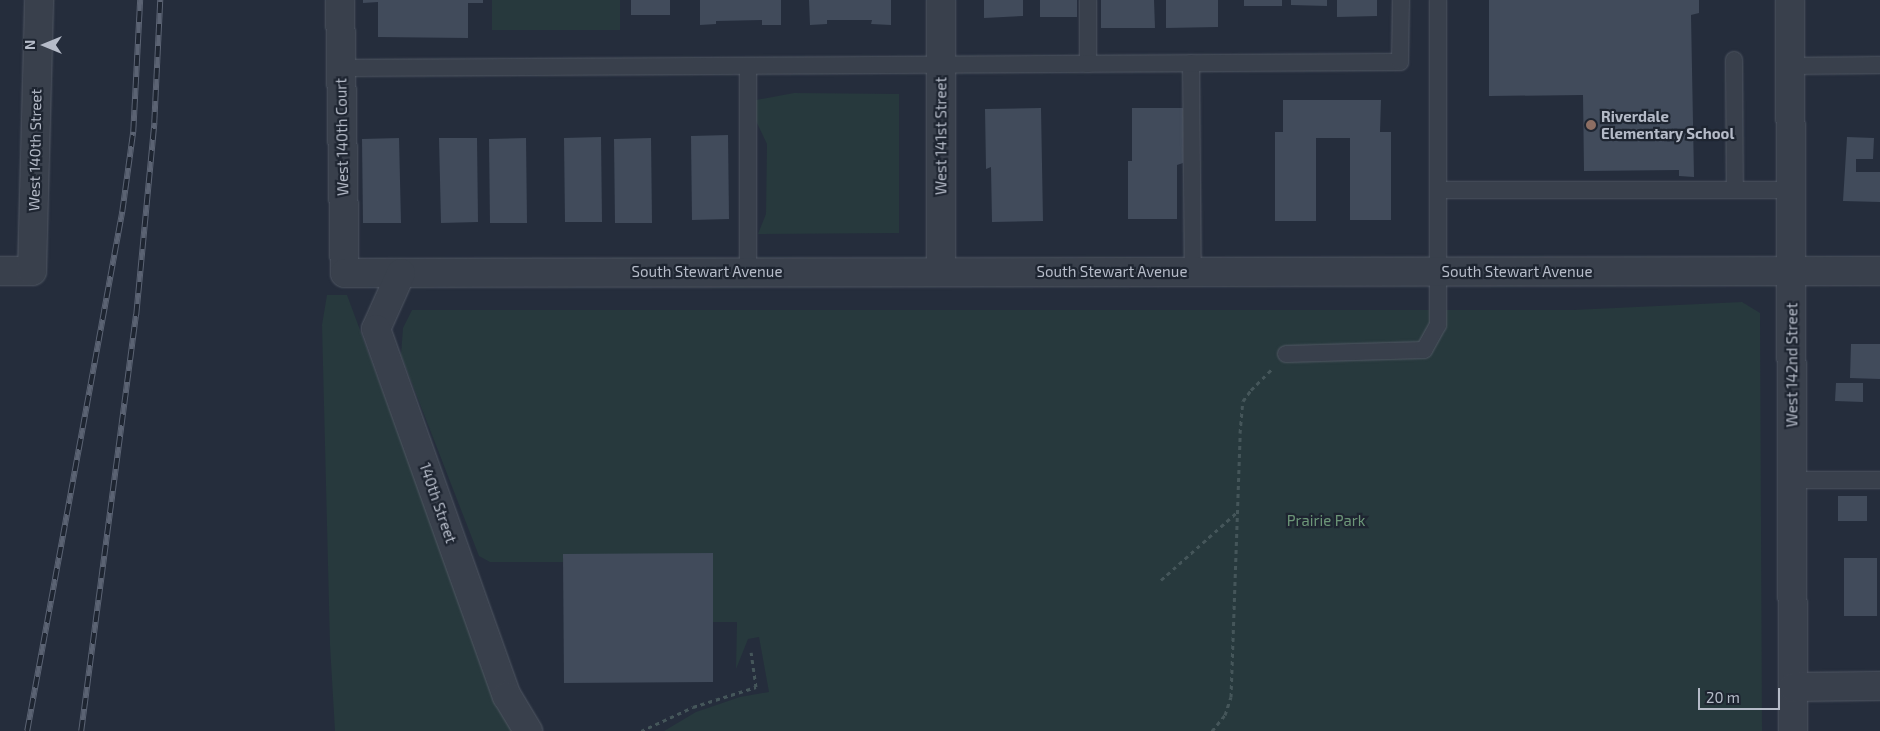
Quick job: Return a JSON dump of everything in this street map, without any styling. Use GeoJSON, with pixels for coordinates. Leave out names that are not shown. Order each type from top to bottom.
{"type":"FeatureCollection","features":[{"type":"Feature","properties":{"kind":"street","name":"West 140th Street"},"geometry":{"type":"LineString","coordinates":[[0,271],[32,271],[39,0]]}},
{"type":"Feature","properties":{"kind":"street","name":"West 140th Court"},"geometry":{"type":"LineString","coordinates":[[340,0],[345,273]]}},
{"type":"Feature","properties":{"kind":"street","name":"West 141st Street"},"geometry":{"type":"LineString","coordinates":[[941,0],[941,272]]}},
{"type":"Feature","properties":{"kind":"street","name":"West 142nd Street"},"geometry":{"type":"LineString","coordinates":[[1790,0],[1793,731]]}},
{"type":"Feature","properties":{"kind":"street","name":"South Stewart Avenue"},"geometry":{"type":"LineString","coordinates":[[345,273],[1880,271]]}},
{"type":"Feature","properties":{"kind":"street","name":"140th Street"},"geometry":{"type":"LineString","coordinates":[[401,273],[376,329],[507,696],[528,731]]}},
{"type":"Feature","properties":{"kind":"street"},"geometry":{"type":"LineString","coordinates":[[1793,686],[1880,686]]}},
{"type":"Feature","properties":{"kind":"lane"},"geometry":{"type":"LineString","coordinates":[[1088,0],[1088,64]]}},
{"type":"Feature","properties":{"kind":"lane"},"geometry":{"type":"LineString","coordinates":[[341,68],[1400,62],[1401,0]]}},
{"type":"Feature","properties":{"kind":"lane"},"geometry":{"type":"LineString","coordinates":[[1286,354],[1424,350],[1438,325],[1438,0]]}},
{"type":"Feature","properties":{"kind":"lane"},"geometry":{"type":"LineString","coordinates":[[1734,60],[1735,190]]}},
{"type":"Feature","properties":{"kind":"lane"},"geometry":{"type":"LineString","coordinates":[[1191,63],[1193,272]]}},
{"type":"Feature","properties":{"kind":"lane"},"geometry":{"type":"LineString","coordinates":[[1789,66],[1880,65]]}},
{"type":"Feature","properties":{"kind":"lane"},"geometry":{"type":"LineString","coordinates":[[748,66],[748,272]]}},
{"type":"Feature","properties":{"kind":"lane"},"geometry":{"type":"LineString","coordinates":[[1438,190],[1791,190]]}},
{"type":"Feature","properties":{"kind":"lane"},"geometry":{"type":"LineString","coordinates":[[1792,480],[1880,480]]}},
{"type":"Feature","properties":{"kind":"path"},"geometry":{"type":"LineString","coordinates":[[1212,731],[1225,715],[1231,696],[1237,512],[1244,401],[1251,390],[1286,354]]}},
{"type":"Feature","properties":{"kind":"path"},"geometry":{"type":"LineString","coordinates":[[1161,580],[1237,512]]}},
{"type":"Feature","properties":{"kind":"path"},"geometry":{"type":"LineString","coordinates":[[641,731],[692,708],[756,687],[751,652]]}},
{"type":"Feature","properties":{"kind":"green space"},"geometry":{"type":"Polygon","coordinates":[[[492,0],[620,0],[620,30],[492,30],[492,0]]]}},
{"type":"Feature","properties":{"kind":"green space"},"geometry":{"type":"Polygon","coordinates":[[[794,93],[899,94],[899,233],[758,234],[766,214],[767,144],[756,121],[756,100],[794,93]]]}},
{"type":"Feature","properties":{"kind":"green space"},"geometry":{"type":"Polygon","coordinates":[[[327,295],[347,295],[494,691],[521,731],[335,731],[330,645],[322,325],[327,295]]]}},
{"type":"Feature","properties":{"kind":"green space","name":"Prairie Park"},"geometry":{"type":"Polygon","coordinates":[[[1742,302],[1760,313],[1762,731],[664,731],[696,712],[740,697],[769,692],[759,637],[748,639],[736,669],[737,622],[713,622],[563,554],[563,562],[490,562],[479,556],[401,355],[403,328],[412,310],[1573,310],[1742,302]]]}},
{"type":"Feature","properties":{"kind":"building"},"geometry":{"type":"Polygon","coordinates":[[[363,0],[483,0],[483,3],[468,3],[468,38],[378,37],[378,2],[363,3],[363,0]]]}},
{"type":"Feature","properties":{"kind":"building"},"geometry":{"type":"Polygon","coordinates":[[[631,0],[670,0],[670,15],[631,15],[631,0]]]}},
{"type":"Feature","properties":{"kind":"building"},"geometry":{"type":"Polygon","coordinates":[[[700,0],[781,0],[781,25],[762,25],[762,20],[716,21],[716,24],[700,25],[700,0]]]}},
{"type":"Feature","properties":{"kind":"building"},"geometry":{"type":"Polygon","coordinates":[[[809,0],[891,0],[891,25],[871,24],[872,20],[827,20],[827,24],[810,25],[809,0]]]}},
{"type":"Feature","properties":{"kind":"building"},"geometry":{"type":"Polygon","coordinates":[[[984,0],[1023,0],[1023,16],[984,18],[984,0]]]}},
{"type":"Feature","properties":{"kind":"building"},"geometry":{"type":"Polygon","coordinates":[[[1040,0],[1077,0],[1077,17],[1040,17],[1040,0]]]}},
{"type":"Feature","properties":{"kind":"building"},"geometry":{"type":"Polygon","coordinates":[[[1101,0],[1154,0],[1155,28],[1101,28],[1101,0]]]}},
{"type":"Feature","properties":{"kind":"building"},"geometry":{"type":"Polygon","coordinates":[[[1166,0],[1218,0],[1218,27],[1166,28],[1166,0]]]}},
{"type":"Feature","properties":{"kind":"building"},"geometry":{"type":"Polygon","coordinates":[[[1244,0],[1282,0],[1282,6],[1244,6],[1244,0]]]}},
{"type":"Feature","properties":{"kind":"building"},"geometry":{"type":"Polygon","coordinates":[[[1291,0],[1327,0],[1327,6],[1291,5],[1291,0]]]}},
{"type":"Feature","properties":{"kind":"building"},"geometry":{"type":"Polygon","coordinates":[[[1337,0],[1377,0],[1377,16],[1337,17],[1337,0]]]}},
{"type":"Feature","properties":{"kind":"building"},"geometry":{"type":"Polygon","coordinates":[[[1489,0],[1699,0],[1699,13],[1691,15],[1694,177],[1679,176],[1679,170],[1584,171],[1583,95],[1489,96],[1489,0]]]}},
{"type":"Feature","properties":{"kind":"building"},"geometry":{"type":"Polygon","coordinates":[[[1283,100],[1381,100],[1380,132],[1391,132],[1391,220],[1350,220],[1350,138],[1316,138],[1316,221],[1275,221],[1275,132],[1283,132],[1283,100]]]}},
{"type":"Feature","properties":{"kind":"building"},"geometry":{"type":"Polygon","coordinates":[[[1041,108],[1043,221],[992,222],[991,167],[986,169],[985,109],[1041,108]]]}},
{"type":"Feature","properties":{"kind":"building"},"geometry":{"type":"Polygon","coordinates":[[[1132,108],[1183,108],[1183,163],[1177,165],[1177,219],[1128,219],[1128,161],[1132,161],[1132,108]]]}},
{"type":"Feature","properties":{"kind":"building"},"geometry":{"type":"Polygon","coordinates":[[[728,135],[729,219],[692,220],[691,136],[728,135]]]}},
{"type":"Feature","properties":{"kind":"building"},"geometry":{"type":"Polygon","coordinates":[[[601,137],[602,222],[565,222],[564,138],[601,137]]]}},
{"type":"Feature","properties":{"kind":"building"},"geometry":{"type":"Polygon","coordinates":[[[1847,137],[1874,138],[1873,159],[1856,159],[1856,172],[1880,172],[1880,202],[1843,201],[1847,137]]]}},
{"type":"Feature","properties":{"kind":"building"},"geometry":{"type":"Polygon","coordinates":[[[399,138],[401,223],[363,223],[362,139],[399,138]]]}},
{"type":"Feature","properties":{"kind":"building"},"geometry":{"type":"Polygon","coordinates":[[[439,138],[477,138],[478,222],[441,223],[439,138]]]}},
{"type":"Feature","properties":{"kind":"building"},"geometry":{"type":"Polygon","coordinates":[[[526,138],[527,223],[490,223],[489,139],[526,138]]]}},
{"type":"Feature","properties":{"kind":"building"},"geometry":{"type":"Polygon","coordinates":[[[651,138],[652,223],[615,223],[614,139],[651,138]]]}},
{"type":"Feature","properties":{"kind":"building"},"geometry":{"type":"Polygon","coordinates":[[[1851,344],[1880,344],[1880,379],[1850,378],[1851,344]]]}},
{"type":"Feature","properties":{"kind":"building"},"geometry":{"type":"Polygon","coordinates":[[[1836,383],[1863,383],[1863,402],[1835,401],[1836,383]]]}},
{"type":"Feature","properties":{"kind":"building"},"geometry":{"type":"Polygon","coordinates":[[[1838,496],[1867,496],[1867,521],[1838,521],[1838,496]]]}},
{"type":"Feature","properties":{"kind":"building"},"geometry":{"type":"Polygon","coordinates":[[[713,553],[713,682],[564,683],[563,554],[713,553]]]}},
{"type":"Feature","properties":{"kind":"building"},"geometry":{"type":"Polygon","coordinates":[[[1844,558],[1877,558],[1877,616],[1844,616],[1844,558]]]}},
{"type":"Feature","properties":{"kind":"railway"},"geometry":{"type":"LineString","coordinates":[[27,731],[122,212],[133,132],[140,0]]}},
{"type":"Feature","properties":{"kind":"railway"},"geometry":{"type":"LineString","coordinates":[[81,731],[136,315],[154,123],[160,0]]}},
{"type":"Feature","properties":{"kind":"place","name":"Riverdale Elementary School"},"geometry":{"type":"Point","coordinates":[1591,125]}}]}
